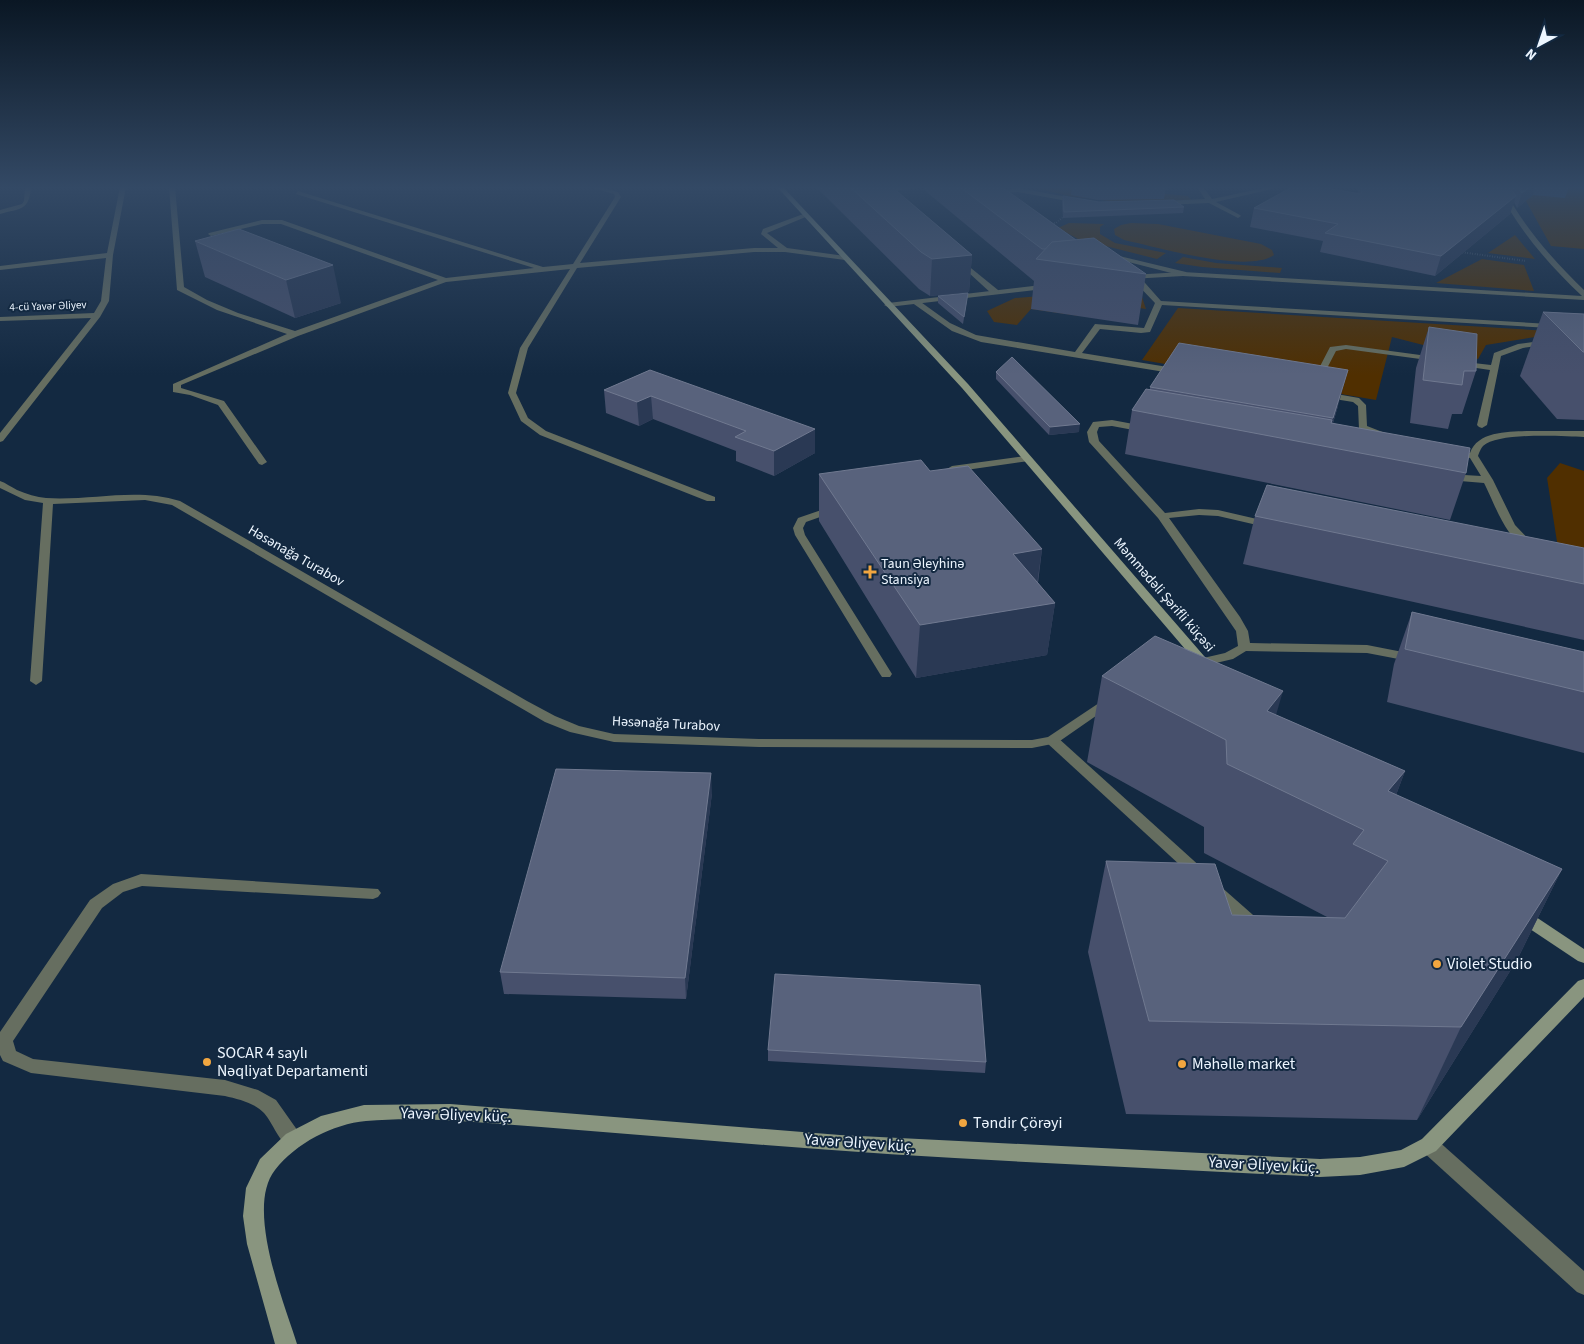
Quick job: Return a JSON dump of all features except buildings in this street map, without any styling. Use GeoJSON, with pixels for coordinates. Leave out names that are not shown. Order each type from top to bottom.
{"type":"FeatureCollection","features":[{"type":"Feature","properties":{"kind":"street"},"geometry":{"type":"LineString","coordinates":[[0,439],[97,315],[105,301],[111,250]]}},
{"type":"Feature","properties":{"kind":"street"},"geometry":{"type":"LineString","coordinates":[[177,250],[180,288],[194,298],[277,330],[294,334]]}},
{"type":"Feature","properties":{"kind":"street"},"geometry":{"type":"LineString","coordinates":[[360,250],[445,280]]}},
{"type":"Feature","properties":{"kind":"street"},"geometry":{"type":"LineString","coordinates":[[482,250],[545,269]]}},
{"type":"Feature","properties":{"kind":"street"},"geometry":{"type":"LineString","coordinates":[[585,250],[524,348],[512,393],[524,419],[543,433],[711,498]]}},
{"type":"Feature","properties":{"kind":"street"},"geometry":{"type":"LineString","coordinates":[[262,462],[221,403],[192,393],[176,390],[178,384],[294,334],[445,280],[754,250],[785,250],[845,258]]}},
{"type":"Feature","properties":{"kind":"street","name":"Məmmədəli Şərifli küçəsi"},"geometry":{"type":"LineString","coordinates":[[837,250],[888,306],[965,386],[1026,459],[1217,676]]}},
{"type":"Feature","properties":{"kind":"street"},"geometry":{"type":"LineString","coordinates":[[1543,250],[1554,265],[1584,296]]}},
{"type":"Feature","properties":{"kind":"street"},"geometry":{"type":"LineString","coordinates":[[1102,252],[1120,259],[1183,274]]}},
{"type":"Feature","properties":{"kind":"street"},"geometry":{"type":"LineString","coordinates":[[950,254],[995,292]]}},
{"type":"Feature","properties":{"kind":"street"},"geometry":{"type":"LineString","coordinates":[[0,268],[110,255]]}},
{"type":"Feature","properties":{"kind":"street"},"geometry":{"type":"LineString","coordinates":[[1126,278],[1183,274],[1584,296]]}},
{"type":"Feature","properties":{"kind":"street"},"geometry":{"type":"LineString","coordinates":[[1135,277],[1159,303],[1584,328]]}},
{"type":"Feature","properties":{"kind":"street"},"geometry":{"type":"LineString","coordinates":[[888,306],[1060,285]]}},
{"type":"Feature","properties":{"kind":"street"},"geometry":{"type":"LineString","coordinates":[[915,302],[964,335],[984,340],[1185,373]]}},
{"type":"Feature","properties":{"kind":"street"},"geometry":{"type":"LineString","coordinates":[[1077,355],[1098,326],[1147,330],[1159,303]]}},
{"type":"Feature","properties":{"kind":"street","name":"4-cü Yavər Əliyev"},"geometry":{"type":"LineString","coordinates":[[0,319],[97,315]]}},
{"type":"Feature","properties":{"kind":"street"},"geometry":{"type":"LineString","coordinates":[[1482,425],[1497,355],[1522,346],[1555,343]]}},
{"type":"Feature","properties":{"kind":"street"},"geometry":{"type":"LineString","coordinates":[[1320,374],[1333,349],[1346,347],[1445,361]]}},
{"type":"Feature","properties":{"kind":"street"},"geometry":{"type":"LineString","coordinates":[[1454,362],[1494,368]]}},
{"type":"Feature","properties":{"kind":"street"},"geometry":{"type":"LineString","coordinates":[[1312,393],[1356,400],[1362,405],[1362,427],[1391,438]]}},
{"type":"Feature","properties":{"kind":"street"},"geometry":{"type":"LineString","coordinates":[[1151,430],[1112,423],[1096,424],[1092,432],[1094,442],[1162,516],[1234,617],[1242,631],[1244,647]]}},
{"type":"Feature","properties":{"kind":"street"},"geometry":{"type":"LineString","coordinates":[[1473,456],[1478,444],[1490,438],[1513,434],[1584,434]]}},
{"type":"Feature","properties":{"kind":"street"},"geometry":{"type":"LineString","coordinates":[[1445,450],[1473,456],[1488,480],[1509,524],[1524,543],[1541,552]]}},
{"type":"Feature","properties":{"kind":"street"},"geometry":{"type":"LineString","coordinates":[[938,472],[1026,459]]}},
{"type":"Feature","properties":{"kind":"street"},"geometry":{"type":"LineString","coordinates":[[1440,476],[1488,480]]}},
{"type":"Feature","properties":{"kind":"street","name":"Həsənağa Turabov"},"geometry":{"type":"LineString","coordinates":[[0,484],[13,493],[48,502],[138,497],[158,498],[176,503],[522,704],[550,719],[576,729],[614,738],[759,743],[1032,744],[1052,740],[1121,694]]}},
{"type":"Feature","properties":{"kind":"street"},"geometry":{"type":"LineString","coordinates":[[36,681],[48,502]]}},
{"type":"Feature","properties":{"kind":"street"},"geometry":{"type":"LineString","coordinates":[[847,504],[802,520],[798,528],[800,535],[886,674]]}},
{"type":"Feature","properties":{"kind":"street"},"geometry":{"type":"LineString","coordinates":[[1162,516],[1199,512],[1218,514],[1285,528]]}},
{"type":"Feature","properties":{"kind":"street"},"geometry":{"type":"LineString","coordinates":[[1186,665],[1229,656],[1244,647],[1367,649],[1422,660]]}},
{"type":"Feature","properties":{"kind":"street"},"geometry":{"type":"LineString","coordinates":[[1052,740],[1269,939]]}},
{"type":"Feature","properties":{"kind":"street"},"geometry":{"type":"LineString","coordinates":[[294,1140],[270,1106],[252,1096],[225,1088],[31,1066],[9,1056],[4,1040],[96,904],[118,888],[141,880],[373,893]]}},
{"type":"Feature","properties":{"kind":"street"},"geometry":{"type":"LineString","coordinates":[[1511,909],[1584,957]]}},
{"type":"Feature","properties":{"kind":"street","name":"Yavər Əliyev küç."},"geometry":{"type":"LineString","coordinates":[[286,1344],[257,1244],[253,1216],[256,1188],[267,1165],[294,1140],[328,1122],[364,1112],[450,1112],[840,1143],[1320,1168],[1360,1166],[1404,1158],[1428,1145],[1584,986]]}},
{"type":"Feature","properties":{"kind":"street"},"geometry":{"type":"LineString","coordinates":[[1428,1145],[1584,1286]]}},
{"type":"Feature","properties":{"kind":"path"},"geometry":{"type":"LineString","coordinates":[[1458,252],[1554,265]]}},
{"type":"Feature","properties":{"kind":"shaded area"},"geometry":{"type":"Polygon","coordinates":[[[1120,250],[1149,250],[1166,253],[1157,259],[1120,250]]]}},
{"type":"Feature","properties":{"kind":"shaded area"},"geometry":{"type":"Polygon","coordinates":[[[1166,250],[1271,250],[1274,255],[1261,260],[1244,262],[1202,257],[1166,250]]]}},
{"type":"Feature","properties":{"kind":"shaded area"},"geometry":{"type":"Polygon","coordinates":[[[1493,250],[1527,250],[1535,259],[1488,253],[1493,250]]]}},
{"type":"Feature","properties":{"kind":"shaded area"},"geometry":{"type":"Polygon","coordinates":[[[1183,257],[1216,263],[1282,268],[1280,273],[1175,263],[1183,257]]]}},
{"type":"Feature","properties":{"kind":"shaded area"},"geometry":{"type":"Polygon","coordinates":[[[1482,259],[1524,265],[1534,291],[1436,283],[1482,259]]]}},
{"type":"Feature","properties":{"kind":"shaded area"},"geometry":{"type":"Polygon","coordinates":[[[1139,288],[1146,309],[1091,301],[1080,316],[1031,309],[1017,325],[994,322],[987,311],[1015,298],[1139,288]]]}},
{"type":"Feature","properties":{"kind":"shaded area"},"geometry":{"type":"Polygon","coordinates":[[[1178,308],[1566,332],[1486,345],[1478,359],[1392,337],[1376,400],[1142,360],[1178,308]]]}},
{"type":"Feature","properties":{"kind":"shaded area"},"geometry":{"type":"Polygon","coordinates":[[[1560,463],[1584,471],[1584,556],[1557,542],[1547,478],[1560,463]]]}},
{"type":"Feature","properties":{"kind":"place","name":"Taun Əleyhinə Stansiya"},"geometry":{"type":"Point","coordinates":[870,572]}},
{"type":"Feature","properties":{"kind":"place","name":"Violet Studio"},"geometry":{"type":"Point","coordinates":[1437,964]}},
{"type":"Feature","properties":{"kind":"place","name":"SOCAR 4 saylı Nəqliyat Departamenti"},"geometry":{"type":"Point","coordinates":[207,1062]}},
{"type":"Feature","properties":{"kind":"place","name":"Məhəllə market"},"geometry":{"type":"Point","coordinates":[1182,1064]}},
{"type":"Feature","properties":{"kind":"place","name":"Təndir Çörəyi"},"geometry":{"type":"Point","coordinates":[963,1123]}}]}
